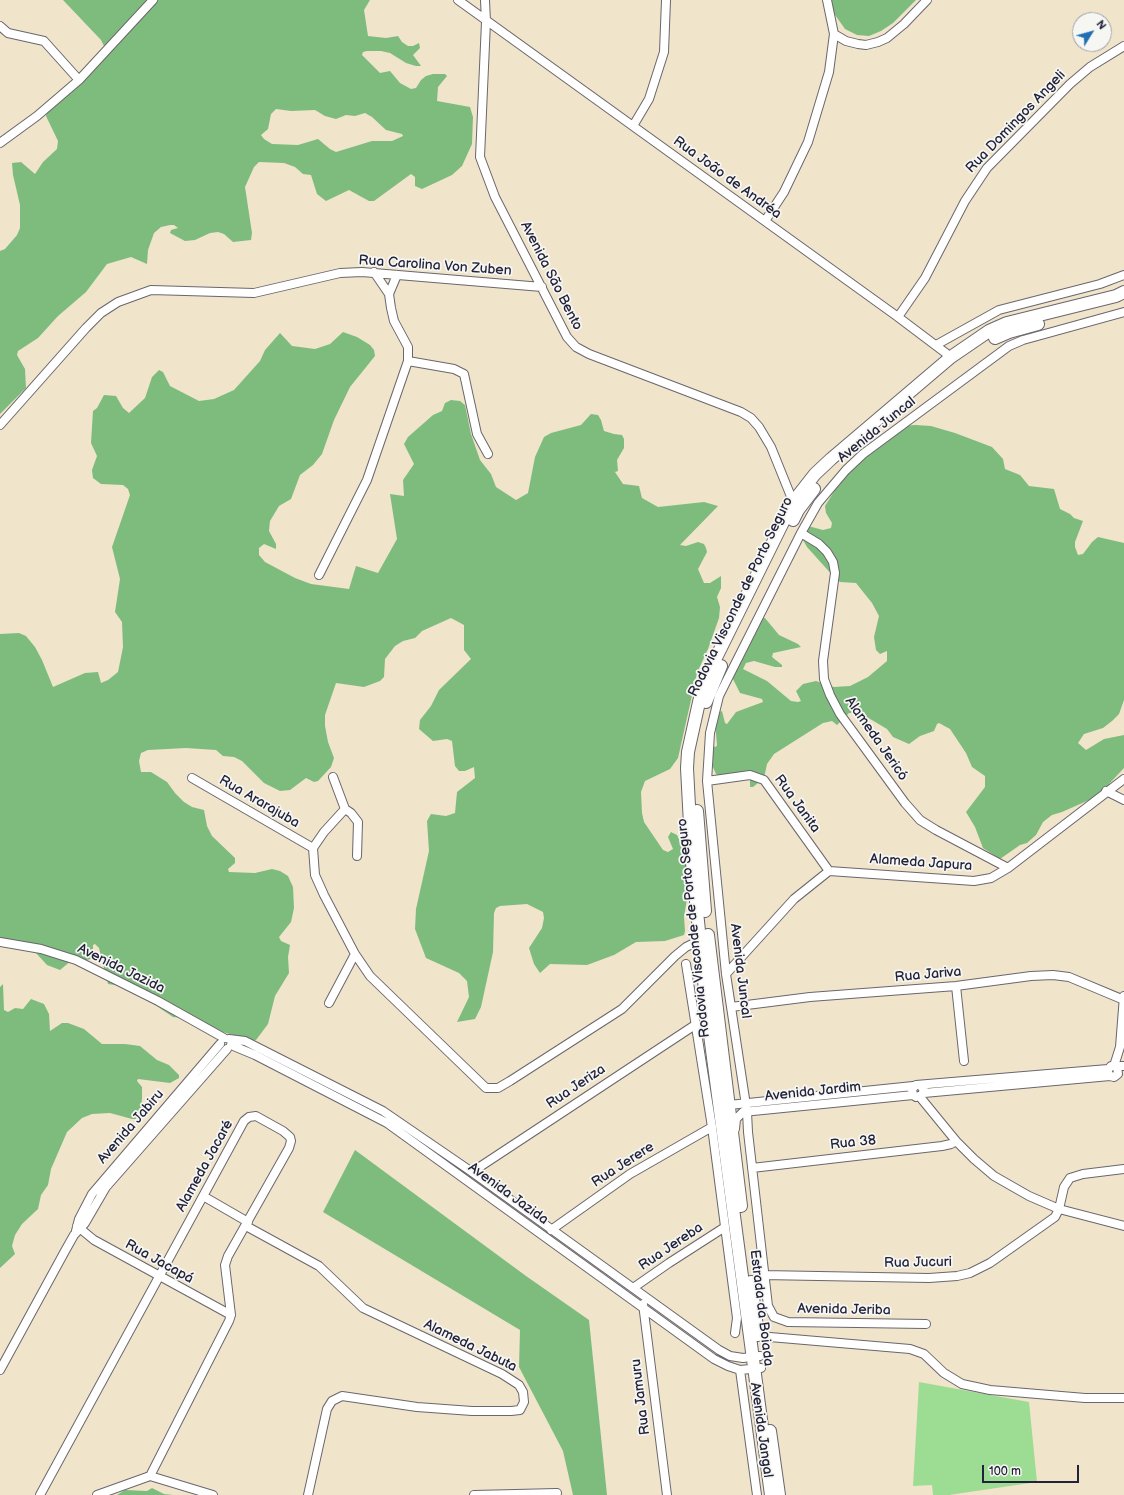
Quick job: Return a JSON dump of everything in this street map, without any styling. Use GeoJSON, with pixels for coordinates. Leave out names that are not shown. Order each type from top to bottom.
{"type":"FeatureCollection","features":[{"type":"Feature","properties":{"kind":"main road","name":"Rodovia Visconde de Porto Seguro"},"geometry":{"type":"LineString","coordinates":[[717,1125],[692,862],[687,768],[688,752],[696,710],[703,684],[795,506],[815,474],[831,459],[951,358],[989,331],[1007,324],[1116,296],[1124,292]]}},
{"type":"Feature","properties":{"kind":"main road","name":"Rodovia Visconde de Porto Seguro"},"geometry":{"type":"LineString","coordinates":[[733,1137],[706,925],[695,782],[695,753],[702,712],[711,688],[795,506],[837,464],[959,361],[981,346],[1009,332],[1123,310]]}},
{"type":"Feature","properties":{"kind":"main road"},"geometry":{"type":"LineString","coordinates":[[717,1125],[722,1110],[729,1105]]}},
{"type":"Feature","properties":{"kind":"main road","name":"Estrada da Boiada"},"geometry":{"type":"LineString","coordinates":[[717,1125],[779,1495]]}},
{"type":"Feature","properties":{"kind":"main road","name":"Estrada da Boiada"},"geometry":{"type":"LineString","coordinates":[[733,1137],[758,1336],[757,1362],[771,1495]]}},
{"type":"Feature","properties":{"kind":"street"},"geometry":{"type":"LineString","coordinates":[[0,143],[37,116],[78,80],[153,0]]}},
{"type":"Feature","properties":{"kind":"street","name":"Rua João de Andréa"},"geometry":{"type":"LineString","coordinates":[[458,0],[486,22],[898,317],[951,358]]}},
{"type":"Feature","properties":{"kind":"street","name":"Avenida São Bento"},"geometry":{"type":"LineString","coordinates":[[485,0],[486,22],[480,157],[495,197],[542,287],[566,337],[576,347],[589,354],[741,412],[751,418],[759,427],[771,447],[795,506]]}},
{"type":"Feature","properties":{"kind":"street"},"geometry":{"type":"LineString","coordinates":[[633,126],[649,99],[662,58],[666,21],[666,0]]}},
{"type":"Feature","properties":{"kind":"street"},"geometry":{"type":"LineString","coordinates":[[765,221],[784,192],[808,142],[829,72],[834,34],[827,0]]}},
{"type":"Feature","properties":{"kind":"street"},"geometry":{"type":"LineString","coordinates":[[834,34],[846,41],[858,44],[866,45],[878,42],[887,38],[904,24],[927,0]]}},
{"type":"Feature","properties":{"kind":"street"},"geometry":{"type":"LineString","coordinates":[[0,26],[8,33],[44,41],[78,80]]}},
{"type":"Feature","properties":{"kind":"street","name":"Rua Domingos Angeli"},"geometry":{"type":"LineString","coordinates":[[898,317],[925,278],[965,201],[987,168],[1070,84],[1090,67],[1124,46]]}},
{"type":"Feature","properties":{"kind":"street"},"geometry":{"type":"LineString","coordinates":[[319,575],[367,480],[408,361],[408,347],[394,321],[390,294],[374,272]]}},
{"type":"Feature","properties":{"kind":"street","name":"Rua Carolina Von Zuben"},"geometry":{"type":"LineString","coordinates":[[0,425],[101,313],[118,302],[150,290],[169,289],[222,293],[254,293],[340,273],[374,272],[542,287]]}},
{"type":"Feature","properties":{"kind":"street"},"geometry":{"type":"LineString","coordinates":[[390,294],[397,275]]}},
{"type":"Feature","properties":{"kind":"street"},"geometry":{"type":"LineString","coordinates":[[936,345],[998,310],[1100,284],[1124,275]]}},
{"type":"Feature","properties":{"kind":"street","name":"Avenida Juncal"},"geometry":{"type":"LineString","coordinates":[[768,1306],[763,1275],[746,1103],[726,974],[707,781],[710,733],[720,696],[818,503],[832,485],[863,454],[1009,346],[1023,340],[1123,310]]}},
{"type":"Feature","properties":{"kind":"street"},"geometry":{"type":"LineString","coordinates":[[408,361],[449,368],[461,371],[464,374],[476,434],[488,454]]}},
{"type":"Feature","properties":{"kind":"street","name":"Alameda Jericó"},"geometry":{"type":"LineString","coordinates":[[801,534],[819,544],[827,552],[833,562],[835,573],[823,661],[824,679],[830,696],[840,714],[905,803],[920,820],[1008,868]]}},
{"type":"Feature","properties":{"kind":"street","name":"Rua Janita"},"geometry":{"type":"LineString","coordinates":[[707,781],[750,775],[764,780],[829,871]]}},
{"type":"Feature","properties":{"kind":"street"},"geometry":{"type":"LineString","coordinates":[[333,777],[345,808],[358,822],[357,856]]}},
{"type":"Feature","properties":{"kind":"street","name":"Rua Ararajuba"},"geometry":{"type":"LineString","coordinates":[[192,778],[313,848]]}},
{"type":"Feature","properties":{"kind":"street","name":"Alameda Japura"},"geometry":{"type":"LineString","coordinates":[[829,871],[974,881],[992,878],[1008,868],[1106,791],[1124,779]]}},
{"type":"Feature","properties":{"kind":"street"},"geometry":{"type":"LineString","coordinates":[[1106,791],[1124,800]]}},
{"type":"Feature","properties":{"kind":"street"},"geometry":{"type":"LineString","coordinates":[[345,808],[324,832],[313,848],[316,875],[355,954],[370,976],[406,1012],[481,1084],[492,1089],[510,1081],[622,1009],[674,956],[686,947],[700,940]]}},
{"type":"Feature","properties":{"kind":"street"},"geometry":{"type":"LineString","coordinates":[[726,974],[794,899],[829,871]]}},
{"type":"Feature","properties":{"kind":"street","name":"Avenida Jazida"},"geometry":{"type":"LineString","coordinates":[[0,942],[41,949],[76,960],[158,1001],[226,1043],[255,1055],[376,1116],[414,1141],[714,1359],[740,1370],[757,1362]]}},
{"type":"Feature","properties":{"kind":"street"},"geometry":{"type":"LineString","coordinates":[[329,1004],[355,954]]}},
{"type":"Feature","properties":{"kind":"street"},"geometry":{"type":"LineString","coordinates":[[686,964],[695,1025],[717,1125],[725,1227],[737,1318],[735,1333]]}},
{"type":"Feature","properties":{"kind":"street","name":"Rua Jariva"},"geometry":{"type":"LineString","coordinates":[[731,1007],[810,997],[956,986],[1031,976],[1053,975],[1069,977],[1124,1000]]}},
{"type":"Feature","properties":{"kind":"street"},"geometry":{"type":"LineString","coordinates":[[956,986],[964,1061]]}},
{"type":"Feature","properties":{"kind":"street"},"geometry":{"type":"LineString","coordinates":[[1116,1070],[1120,1047],[1124,996]]}},
{"type":"Feature","properties":{"kind":"street","name":"Rua Jeriza"},"geometry":{"type":"LineString","coordinates":[[466,1179],[465,1172],[472,1172],[695,1025]]}},
{"type":"Feature","properties":{"kind":"street","name":"Avenida Jazida"},"geometry":{"type":"LineString","coordinates":[[226,1043],[244,1041],[383,1111],[472,1172],[720,1350],[730,1356],[757,1362]]}},
{"type":"Feature","properties":{"kind":"street","name":"Avenida Jabiru"},"geometry":{"type":"LineString","coordinates":[[0,1370],[79,1227],[85,1223],[106,1187],[226,1043]]}},
{"type":"Feature","properties":{"kind":"street","name":"Avenida Jardim"},"geometry":{"type":"LineString","coordinates":[[733,1137],[736,1119],[740,1114],[747,1112],[918,1091],[1116,1070]]}},
{"type":"Feature","properties":{"kind":"street"},"geometry":{"type":"LineString","coordinates":[[918,1091],[956,1141],[974,1160],[994,1176],[1029,1196],[1059,1210],[1124,1226]]}},
{"type":"Feature","properties":{"kind":"street","name":"Avenida Jardim"},"geometry":{"type":"LineString","coordinates":[[729,1105],[918,1091]]}},
{"type":"Feature","properties":{"kind":"street","name":"Alameda Jacaré"},"geometry":{"type":"LineString","coordinates":[[40,1495],[244,1121],[248,1117],[256,1116],[283,1131],[290,1137],[291,1141],[289,1148],[228,1256],[225,1265],[231,1315],[225,1331],[150,1476]]}},
{"type":"Feature","properties":{"kind":"street","name":"Rua Jerere"},"geometry":{"type":"LineString","coordinates":[[546,1237],[552,1236],[551,1230],[630,1174],[717,1125]]}},
{"type":"Feature","properties":{"kind":"street","name":"Rua 38"},"geometry":{"type":"LineString","coordinates":[[752,1168],[942,1146],[956,1141]]}},
{"type":"Feature","properties":{"kind":"street"},"geometry":{"type":"LineString","coordinates":[[1059,1210],[1064,1187],[1070,1178],[1083,1174],[1124,1169]]}},
{"type":"Feature","properties":{"kind":"street"},"geometry":{"type":"LineString","coordinates":[[204,1196],[247,1224]]}},
{"type":"Feature","properties":{"kind":"street","name":"Rua Jucuri"},"geometry":{"type":"LineString","coordinates":[[763,1275],[929,1278],[957,1276],[983,1268],[1050,1221],[1059,1210]]}},
{"type":"Feature","properties":{"kind":"street","name":"Alameda Jabuta"},"geometry":{"type":"LineString","coordinates":[[247,1224],[320,1266],[363,1308],[502,1374],[519,1385],[523,1392],[523,1406],[520,1410],[511,1411],[472,1411],[417,1407],[342,1396],[332,1401],[327,1409],[308,1495]]}},
{"type":"Feature","properties":{"kind":"street","name":"Rua Jacapá"},"geometry":{"type":"LineString","coordinates":[[79,1227],[94,1240],[158,1277],[231,1315]]}},
{"type":"Feature","properties":{"kind":"street","name":"Rua Jereba"},"geometry":{"type":"LineString","coordinates":[[632,1288],[725,1227]]}},
{"type":"Feature","properties":{"kind":"street","name":"Rua Jamuru"},"geometry":{"type":"LineString","coordinates":[[643,1296],[667,1495]]}},
{"type":"Feature","properties":{"kind":"street","name":"Avenida Jeriba"},"geometry":{"type":"LineString","coordinates":[[768,1306],[774,1317],[788,1322],[926,1324]]}},
{"type":"Feature","properties":{"kind":"street"},"geometry":{"type":"LineString","coordinates":[[758,1336],[910,1349],[924,1354],[944,1373],[962,1384],[990,1390],[1085,1398],[1124,1398]]}},
{"type":"Feature","properties":{"kind":"street","name":"Avenida Jangal"},"geometry":{"type":"LineString","coordinates":[[740,1370],[757,1495]]}},
{"type":"Feature","properties":{"kind":"street"},"geometry":{"type":"LineString","coordinates":[[97,1495],[150,1476],[213,1495]]}},
{"type":"Feature","properties":{"kind":"street"},"geometry":{"type":"LineString","coordinates":[[474,1495],[557,1493]]}},
{"type":"Feature","properties":{"kind":"green space"},"geometry":{"type":"Polygon","coordinates":[[[63,0],[370,0],[364,10],[368,36],[386,38],[398,36],[402,42],[408,46],[413,46],[419,43],[420,48],[413,55],[421,66],[406,63],[390,53],[381,51],[367,51],[363,52],[362,55],[380,73],[390,71],[400,83],[411,89],[416,88],[421,80],[426,76],[433,74],[445,74],[447,76],[438,87],[437,101],[470,107],[473,117],[472,144],[462,166],[452,175],[422,189],[415,186],[415,177],[411,174],[374,201],[369,201],[349,190],[326,201],[317,194],[311,175],[303,174],[295,167],[284,163],[259,162],[254,167],[245,187],[252,233],[251,240],[233,242],[224,234],[218,232],[210,233],[195,240],[185,241],[170,233],[171,230],[178,228],[174,225],[170,225],[161,227],[154,233],[148,250],[147,264],[131,257],[107,264],[86,292],[58,316],[38,338],[18,351],[17,355],[25,369],[26,388],[0,414],[0,251],[5,249],[17,235],[20,228],[20,205],[13,175],[12,163],[21,162],[35,174],[43,162],[57,149],[58,141],[46,116],[47,109],[59,97],[93,72],[104,52],[104,46],[101,40],[63,0]],[[276,109],[271,114],[268,129],[261,135],[264,139],[272,144],[298,145],[318,139],[336,152],[372,141],[392,141],[403,136],[402,134],[386,130],[372,117],[365,113],[355,116],[346,115],[336,119],[325,116],[315,110],[291,111],[276,109]]]}},
{"type":"Feature","properties":{"kind":"green space"},"geometry":{"type":"Polygon","coordinates":[[[830,0],[916,0],[893,23],[881,31],[869,36],[857,35],[845,29],[833,12],[830,0]]]}},
{"type":"Feature","properties":{"kind":"green space"},"geometry":{"type":"Polygon","coordinates":[[[343,332],[357,337],[370,345],[374,350],[375,356],[350,387],[334,420],[322,454],[313,465],[300,475],[291,499],[279,506],[270,521],[269,531],[276,544],[276,549],[264,544],[259,548],[259,555],[265,562],[295,578],[311,584],[349,589],[356,566],[378,573],[397,539],[390,494],[404,496],[403,480],[414,464],[404,444],[408,437],[433,415],[442,411],[445,403],[451,400],[460,401],[465,405],[471,434],[480,460],[491,474],[496,487],[516,500],[528,493],[535,457],[544,437],[551,433],[581,425],[591,414],[598,415],[604,431],[622,435],[624,439],[624,448],[617,460],[618,471],[615,472],[623,484],[639,486],[642,498],[658,507],[704,502],[718,506],[680,545],[686,546],[698,542],[704,544],[707,552],[698,569],[704,583],[710,583],[721,576],[721,588],[717,597],[720,607],[719,618],[708,649],[697,673],[678,758],[670,769],[645,781],[641,792],[644,822],[663,850],[668,852],[673,849],[668,837],[671,832],[677,835],[682,845],[688,869],[687,899],[684,917],[685,931],[684,935],[665,941],[636,942],[614,955],[587,965],[550,964],[540,973],[534,964],[529,948],[542,928],[544,918],[543,912],[527,904],[500,906],[496,908],[494,913],[493,952],[481,1007],[475,1019],[457,1022],[469,997],[467,981],[459,973],[426,958],[415,929],[416,909],[429,851],[427,821],[431,814],[446,816],[455,813],[457,792],[475,778],[474,767],[465,771],[459,771],[455,766],[452,741],[447,739],[433,741],[419,729],[420,720],[431,706],[439,690],[471,659],[464,650],[464,625],[451,618],[422,631],[415,638],[403,641],[395,646],[385,659],[384,677],[380,681],[364,687],[336,683],[325,715],[325,726],[328,742],[334,758],[331,767],[318,781],[314,782],[306,778],[290,790],[280,791],[264,783],[242,761],[234,757],[223,756],[216,750],[186,748],[148,750],[141,753],[139,761],[141,772],[151,772],[167,782],[184,802],[192,807],[204,810],[207,826],[212,836],[235,858],[235,863],[228,869],[229,872],[255,873],[272,869],[280,871],[288,876],[293,887],[294,908],[291,922],[279,937],[281,941],[290,945],[288,957],[289,973],[275,996],[268,1024],[256,1040],[252,1041],[223,1032],[197,1019],[173,1017],[128,987],[108,984],[99,948],[95,944],[93,945],[93,955],[91,959],[82,961],[72,960],[60,970],[47,965],[35,952],[26,946],[0,941],[0,634],[19,633],[26,636],[35,647],[42,660],[53,687],[85,673],[98,672],[101,683],[108,680],[118,672],[123,647],[122,622],[115,612],[120,579],[112,547],[130,495],[128,489],[123,485],[101,484],[93,478],[92,470],[97,456],[91,443],[93,411],[97,408],[104,395],[116,396],[123,408],[129,413],[145,398],[152,377],[159,370],[163,372],[170,386],[199,401],[214,399],[234,390],[260,361],[265,350],[280,333],[292,346],[315,349],[330,344],[343,332]]]}},
{"type":"Feature","properties":{"kind":"green space"},"geometry":{"type":"Polygon","coordinates":[[[904,426],[931,426],[992,447],[1003,459],[1005,469],[1020,475],[1029,486],[1054,489],[1060,509],[1070,514],[1074,518],[1083,521],[1075,542],[1078,555],[1083,554],[1098,537],[1124,543],[1124,700],[1119,714],[1112,721],[1103,728],[1084,734],[1078,743],[1086,750],[1104,739],[1124,735],[1124,768],[1109,784],[1105,793],[1052,815],[1043,822],[1036,835],[1027,843],[1020,845],[1000,859],[983,848],[975,827],[966,812],[985,787],[985,776],[972,767],[966,753],[950,729],[939,723],[934,731],[920,736],[909,744],[893,737],[887,729],[860,713],[849,713],[837,725],[832,721],[823,723],[774,754],[767,764],[764,778],[753,787],[750,787],[750,779],[723,778],[716,774],[712,765],[713,746],[716,747],[717,745],[715,722],[719,712],[722,711],[725,723],[727,724],[736,712],[763,702],[762,699],[740,693],[731,675],[759,618],[765,618],[779,635],[801,647],[773,653],[772,657],[782,665],[782,667],[775,667],[754,661],[746,663],[743,669],[767,681],[791,701],[801,701],[796,691],[803,684],[816,681],[834,687],[850,686],[868,677],[887,661],[887,651],[880,654],[876,650],[874,637],[879,616],[872,603],[856,583],[840,582],[834,577],[807,547],[803,540],[802,533],[808,526],[823,530],[831,528],[832,523],[826,513],[825,506],[845,474],[904,426]]]}},
{"type":"Feature","properties":{"kind":"green space"},"geometry":{"type":"Polygon","coordinates":[[[3,984],[4,1010],[8,1012],[15,1008],[23,1009],[31,999],[44,1004],[49,1014],[50,1031],[62,1023],[68,1023],[84,1029],[102,1044],[125,1044],[140,1046],[157,1060],[169,1065],[179,1075],[179,1078],[170,1083],[138,1079],[137,1081],[142,1087],[142,1098],[141,1109],[136,1119],[110,1113],[92,1114],[82,1118],[67,1132],[51,1169],[48,1185],[41,1195],[38,1209],[22,1224],[15,1235],[12,1246],[15,1254],[0,1268],[0,987],[3,984]]]}},
{"type":"Feature","properties":{"kind":"green space"},"geometry":{"type":"Polygon","coordinates":[[[355,1150],[526,1276],[589,1320],[607,1495],[573,1495],[563,1451],[519,1367],[520,1330],[323,1212],[355,1150]]]}},
{"type":"Feature","properties":{"kind":"green space"},"geometry":{"type":"Polygon","coordinates":[[[919,1382],[1029,1402],[1037,1482],[949,1495],[933,1495],[932,1485],[913,1486],[919,1382]]]}},
{"type":"Feature","properties":{"kind":"green space"},"geometry":{"type":"Polygon","coordinates":[[[152,1488],[164,1494],[173,1495],[117,1495],[125,1490],[147,1491],[152,1488]]]}}]}
